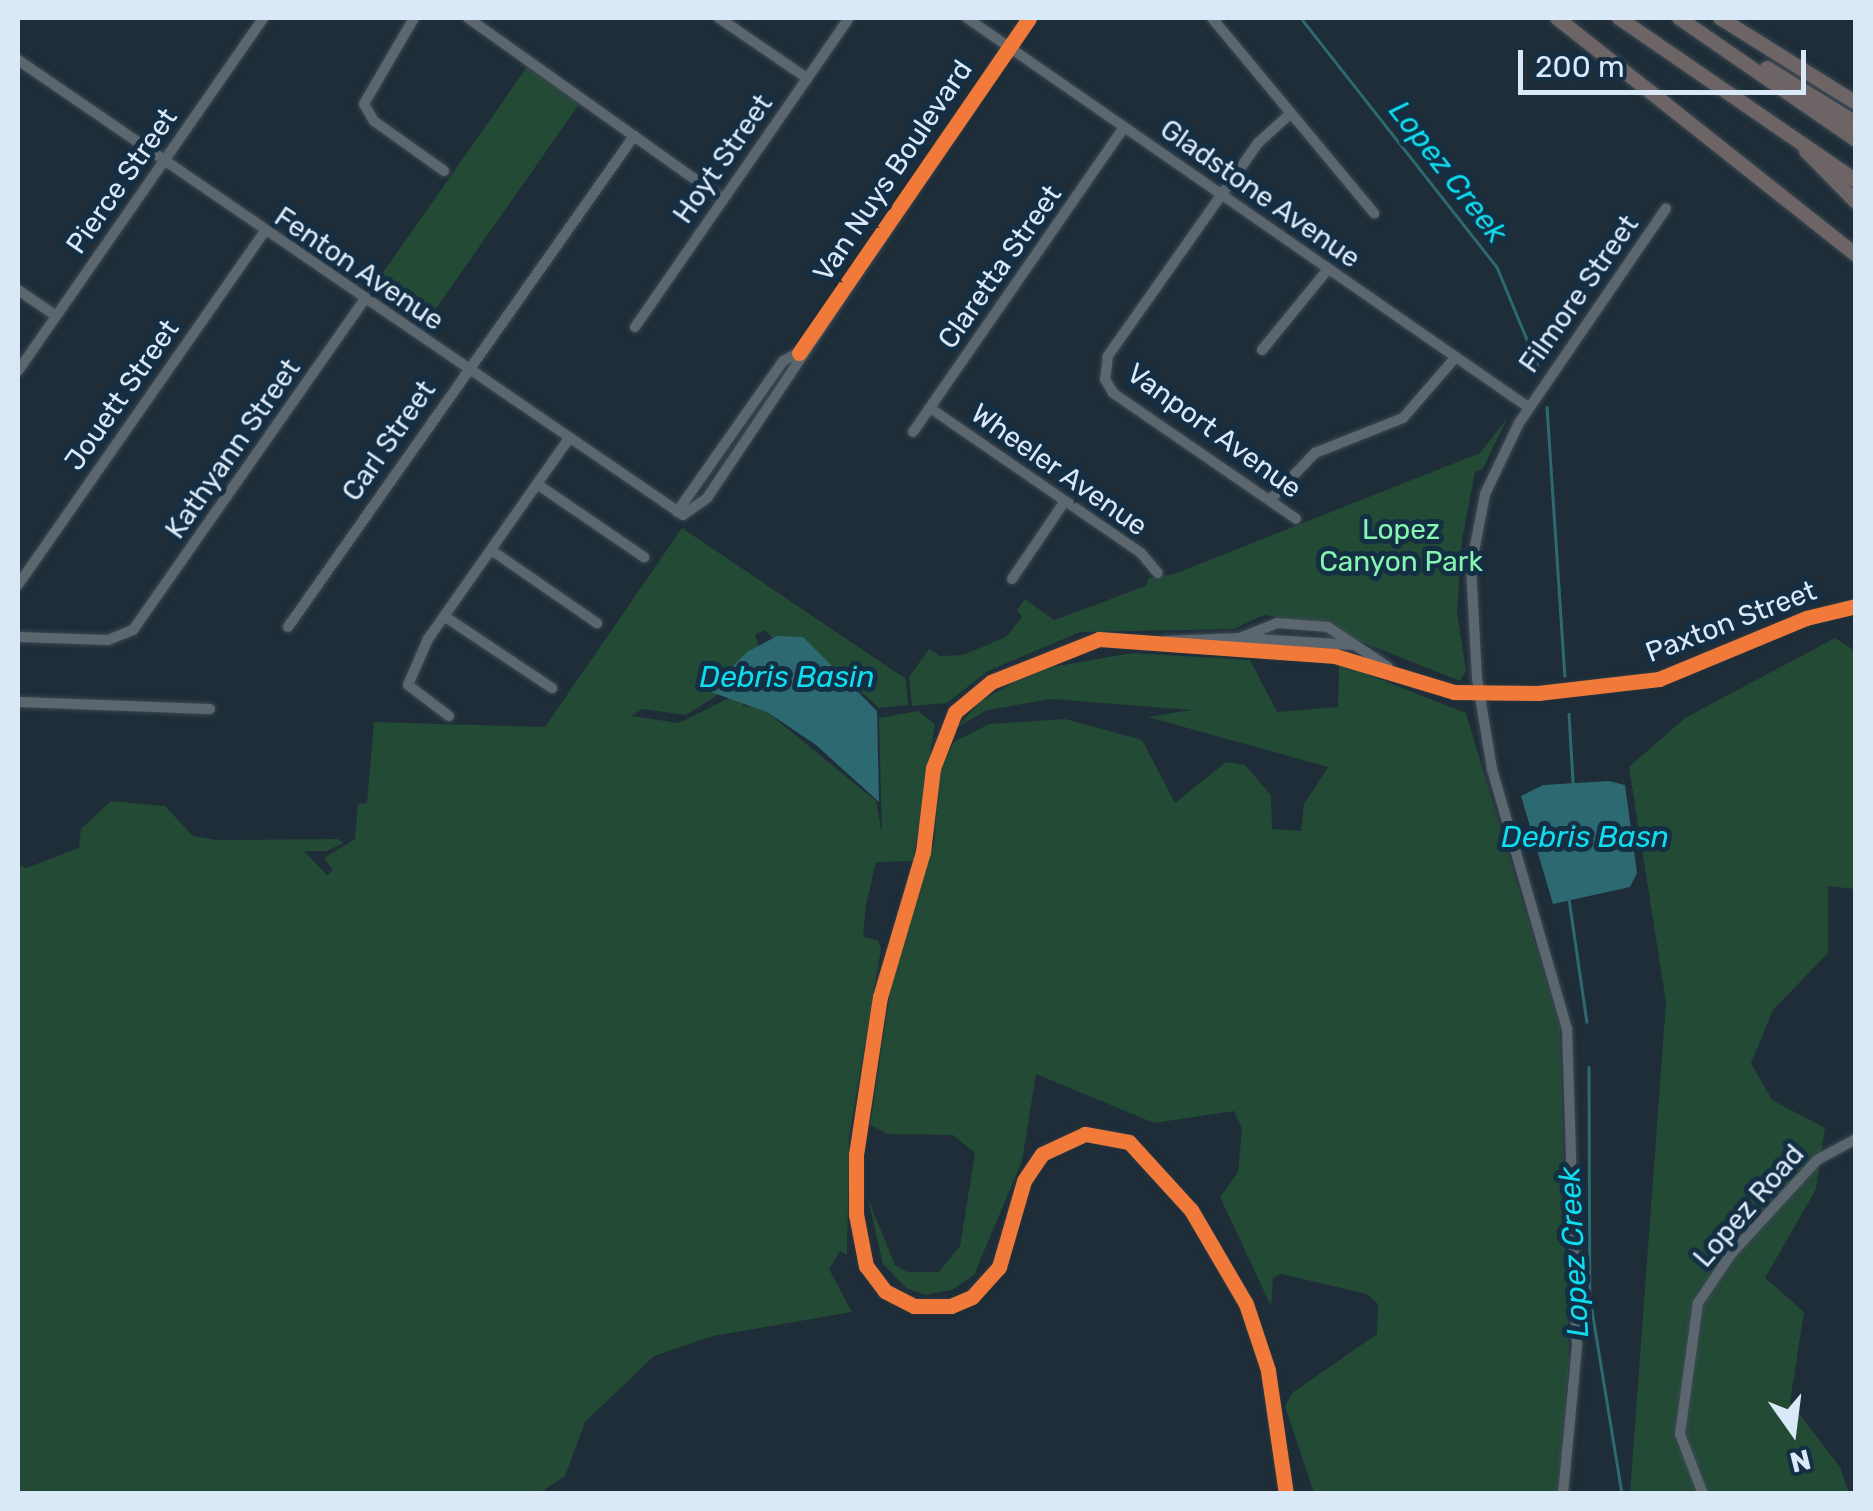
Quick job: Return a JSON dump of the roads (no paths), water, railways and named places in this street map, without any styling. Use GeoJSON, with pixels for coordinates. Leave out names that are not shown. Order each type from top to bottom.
{"type":"FeatureCollection","features":[{"type":"Feature","properties":{"kind":"highway"},"geometry":{"type":"LineString","coordinates":[[1557,18],[1856,255]]}},
{"type":"Feature","properties":{"kind":"highway"},"geometry":{"type":"LineString","coordinates":[[1619,18],[1856,181]]}},
{"type":"Feature","properties":{"kind":"highway"},"geometry":{"type":"LineString","coordinates":[[1682,18],[1856,123]]}},
{"type":"Feature","properties":{"kind":"highway"},"geometry":{"type":"LineString","coordinates":[[1682,18],[1856,140]]}},
{"type":"Feature","properties":{"kind":"highway"},"geometry":{"type":"LineString","coordinates":[[1720,18],[1856,103]]}},
{"type":"Feature","properties":{"kind":"highway"},"geometry":{"type":"LineString","coordinates":[[1800,142],[1818,168],[1856,202]]}},
{"type":"Feature","properties":{"kind":"street","name":"Pierce Street"},"geometry":{"type":"LineString","coordinates":[[18,371],[263,18]]}},
{"type":"Feature","properties":{"kind":"street"},"geometry":{"type":"LineString","coordinates":[[414,18],[364,104],[374,121],[444,171]]}},
{"type":"Feature","properties":{"kind":"street"},"geometry":{"type":"LineString","coordinates":[[468,18],[723,199]]}},
{"type":"Feature","properties":{"kind":"street"},"geometry":{"type":"LineString","coordinates":[[719,18],[807,78]]}},
{"type":"Feature","properties":{"kind":"street","name":"Hoyt Street"},"geometry":{"type":"LineString","coordinates":[[635,327],[849,18]]}},
{"type":"Feature","properties":{"kind":"street","name":"Gladstone Avenue"},"geometry":{"type":"LineString","coordinates":[[967,18],[1528,406]]}},
{"type":"Feature","properties":{"kind":"street","name":"Van Nuys Boulevard"},"geometry":{"type":"LineString","coordinates":[[800,353],[782,361],[677,512],[688,515],[708,498],[800,353],[1030,18]]}},
{"type":"Feature","properties":{"kind":"street"},"geometry":{"type":"LineString","coordinates":[[1212,18],[1374,213]]}},
{"type":"Feature","properties":{"kind":"street","name":"Fenton Avenue"},"geometry":{"type":"LineString","coordinates":[[18,60],[677,512]]}},
{"type":"Feature","properties":{"kind":"street"},"geometry":{"type":"LineString","coordinates":[[1221,195],[1258,143],[1290,113]]}},
{"type":"Feature","properties":{"kind":"street","name":"Claretta Street"},"geometry":{"type":"LineString","coordinates":[[913,432],[1124,127]]}},
{"type":"Feature","properties":{"kind":"street","name":"Carl Street"},"geometry":{"type":"LineString","coordinates":[[288,627],[634,136]]}},
{"type":"Feature","properties":{"kind":"street","name":"Vanport Avenue"},"geometry":{"type":"LineString","coordinates":[[1221,195],[1108,356],[1105,379],[1113,393],[1296,519]]}},
{"type":"Feature","properties":{"kind":"street","name":"Filmore Street"},"geometry":{"type":"LineString","coordinates":[[1563,1494],[1577,1346],[1567,1029],[1500,799],[1480,695],[1470,608],[1473,540],[1491,480],[1528,406],[1666,208]]}},
{"type":"Feature","properties":{"kind":"street","name":"Jouett Street"},"geometry":{"type":"LineString","coordinates":[[18,585],[264,232]]}},
{"type":"Feature","properties":{"kind":"street"},"geometry":{"type":"LineString","coordinates":[[1262,350],[1278,339],[1328,269]]}},
{"type":"Feature","properties":{"kind":"street"},"geometry":{"type":"LineString","coordinates":[[18,290],[56,316]]}},
{"type":"Feature","properties":{"kind":"street","name":"Kathyann Street"},"geometry":{"type":"LineString","coordinates":[[18,637],[126,637],[364,300]]}},
{"type":"Feature","properties":{"kind":"street"},"geometry":{"type":"LineString","coordinates":[[1270,500],[1315,454],[1403,418],[1456,358]]}},
{"type":"Feature","properties":{"kind":"street"},"geometry":{"type":"LineString","coordinates":[[750,406],[763,416]]}},
{"type":"Feature","properties":{"kind":"street","name":"Wheeler Avenue"},"geometry":{"type":"LineString","coordinates":[[930,408],[1140,553],[1158,574]]}},
{"type":"Feature","properties":{"kind":"street"},"geometry":{"type":"LineString","coordinates":[[449,716],[408,685],[428,638],[568,440]]}},
{"type":"Feature","properties":{"kind":"street"},"geometry":{"type":"LineString","coordinates":[[538,484],[644,557]]}},
{"type":"Feature","properties":{"kind":"street"},"geometry":{"type":"LineString","coordinates":[[1012,578],[1066,501]]}},
{"type":"Feature","properties":{"kind":"street"},"geometry":{"type":"LineString","coordinates":[[490,550],[597,623]]}},
{"type":"Feature","properties":{"kind":"street","name":"Paxton Street"},"geometry":{"type":"LineString","coordinates":[[1388,668],[1445,690],[1480,695],[1659,679],[1806,618],[1856,606]]}},
{"type":"Feature","properties":{"kind":"street"},"geometry":{"type":"LineString","coordinates":[[444,616],[552,688]]}},
{"type":"Feature","properties":{"kind":"street"},"geometry":{"type":"LineString","coordinates":[[1240,638],[1265,624],[1335,629],[1388,668]]}},
{"type":"Feature","properties":{"kind":"street"},"geometry":{"type":"LineString","coordinates":[[1286,1494],[1268,1370],[1246,1304],[1191,1210],[1128,1142],[1085,1134],[1042,1154],[1024,1180],[999,1267],[972,1297],[951,1306],[914,1306],[885,1291],[866,1266],[859,1242],[856,1155],[880,997],[923,852],[933,768],[952,718],[991,682],[1074,646],[1118,638],[1240,638],[1354,645]]}},
{"type":"Feature","properties":{"kind":"street"},"geometry":{"type":"LineString","coordinates":[[1164,641],[1186,650],[1336,656],[1388,668]]}},
{"type":"Feature","properties":{"kind":"street"},"geometry":{"type":"LineString","coordinates":[[18,702],[210,710]]}},
{"type":"Feature","properties":{"kind":"street","name":"Lopez Road"},"geometry":{"type":"LineString","coordinates":[[1704,1494],[1680,1434],[1698,1303],[1731,1254],[1816,1160],[1856,1139]]}},
{"type":"Feature","properties":{"kind":"water","name":"Debris Basin"},"geometry":{"type":"Polygon","coordinates":[[[777,636],[803,637],[877,711],[879,802],[816,745],[767,712],[708,691],[747,652],[777,636]]]}},
{"type":"Feature","properties":{"kind":"water","name":"Debris Basn"},"geometry":{"type":"Polygon","coordinates":[[[1609,781],[1625,785],[1637,873],[1630,887],[1553,904],[1521,796],[1543,785],[1609,781]]]}},
{"type":"Feature","properties":{"kind":"waterway","name":"Lopez Creek"},"geometry":{"type":"LineString","coordinates":[[1301,18],[1497,267],[1538,366]]}},
{"type":"Feature","properties":{"kind":"waterway","name":"Lopez Creek"},"geometry":{"type":"LineString","coordinates":[[1547,407],[1565,675]]}},
{"type":"Feature","properties":{"kind":"waterway","name":"Lopez Creek"},"geometry":{"type":"LineString","coordinates":[[1569,714],[1573,782]]}},
{"type":"Feature","properties":{"kind":"waterway","name":"Lopez Creek"},"geometry":{"type":"LineString","coordinates":[[1569,899],[1587,1022]]}},
{"type":"Feature","properties":{"kind":"waterway","name":"Lopez Creek"},"geometry":{"type":"LineString","coordinates":[[1589,1067],[1590,1298],[1622,1494]]}},
{"type":"Feature","properties":{"kind":"park label","name":"Lopez Canyon Park"},"geometry":{"type":"Point","coordinates":[1401,546]}}]}
